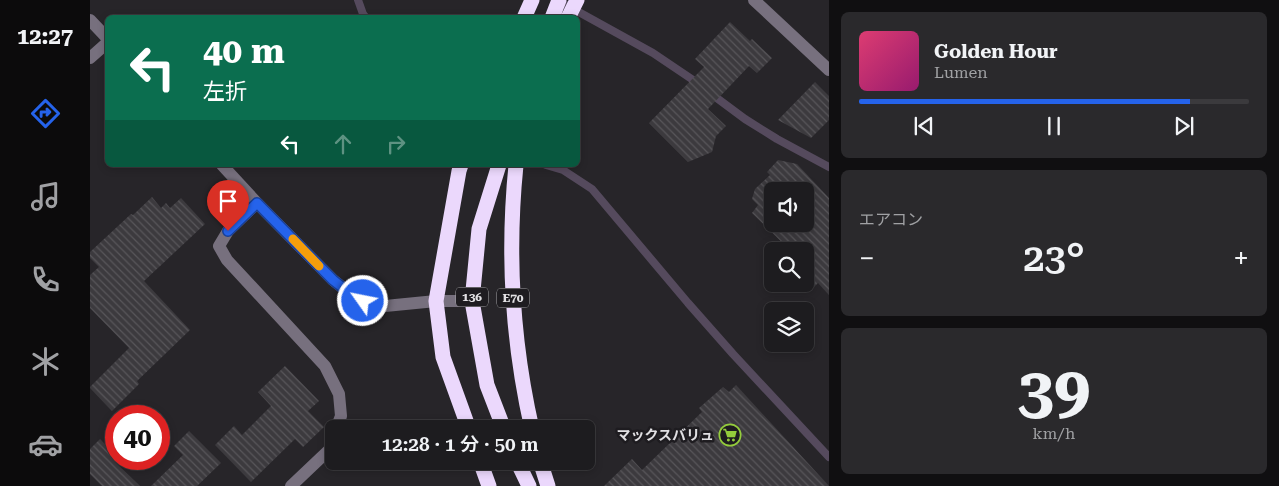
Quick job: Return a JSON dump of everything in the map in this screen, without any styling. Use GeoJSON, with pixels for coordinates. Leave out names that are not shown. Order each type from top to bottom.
{"type":"FeatureCollection","features":[{"type":"Feature","properties":{"kind":"highway"},"geometry":{"type":"LineString","coordinates":[[525,15],[532,0]]}},
{"type":"Feature","properties":{"kind":"highway"},"geometry":{"type":"LineString","coordinates":[[553,15],[559,0]]}},
{"type":"Feature","properties":{"kind":"highway"},"geometry":{"type":"LineString","coordinates":[[570,15],[577,0]]}},
{"type":"Feature","properties":{"kind":"highway","name":"136"},"geometry":{"type":"LineString","coordinates":[[460,167],[436,301],[443,357],[466,420]]}},
{"type":"Feature","properties":{"kind":"highway","name":"136"},"geometry":{"type":"LineString","coordinates":[[498,167],[479,229],[472,301],[488,384],[501,420]]}},
{"type":"Feature","properties":{"kind":"highway","name":"E70"},"geometry":{"type":"LineString","coordinates":[[516,167],[512,216],[512,281],[515,333],[523,392],[530,420]]}},
{"type":"Feature","properties":{"kind":"highway"},"geometry":{"type":"LineString","coordinates":[[484,470],[490,486]]}},
{"type":"Feature","properties":{"kind":"highway"},"geometry":{"type":"LineString","coordinates":[[521,470],[529,486]]}},
{"type":"Feature","properties":{"kind":"highway"},"geometry":{"type":"LineString","coordinates":[[543,470],[548,486]]}},
{"type":"Feature","properties":{"kind":"street"},"geometry":{"type":"LineString","coordinates":[[754,0],[829,70]]}},
{"type":"Feature","properties":{"kind":"street"},"geometry":{"type":"LineString","coordinates":[[90,20],[105,38]]}},
{"type":"Feature","properties":{"kind":"street"},"geometry":{"type":"LineString","coordinates":[[90,58],[105,44]]}},
{"type":"Feature","properties":{"kind":"street"},"geometry":{"type":"LineString","coordinates":[[224,167],[333,280],[352,295],[375,307],[436,301],[472,301]]}},
{"type":"Feature","properties":{"kind":"street"},"geometry":{"type":"LineString","coordinates":[[257,203],[228,231],[219,246],[227,260],[325,366],[339,394],[341,416],[339,420]]}},
{"type":"Feature","properties":{"kind":"street"},"geometry":{"type":"LineString","coordinates":[[292,486],[325,454]]}},
{"type":"Feature","properties":{"kind":"building"},"geometry":{"type":"Polygon","coordinates":[[[730,22],[772,58],[757,73],[749,66],[708,109],[726,126],[716,136],[712,152],[688,162],[649,123],[704,67],[695,59],[730,22]]]}},
{"type":"Feature","properties":{"kind":"building"},"geometry":{"type":"Polygon","coordinates":[[[815,82],[829,96],[829,120],[811,138],[778,120],[815,82]]]}},
{"type":"Feature","properties":{"kind":"building"},"geometry":{"type":"Polygon","coordinates":[[[778,160],[797,164],[814,182],[764,182],[764,225],[752,213],[758,205],[752,199],[755,189],[770,175],[767,172],[778,160]]]}},
{"type":"Feature","properties":{"kind":"building"},"geometry":{"type":"Polygon","coordinates":[[[814,182],[829,198],[829,295],[818,283],[814,287],[814,242],[782,242],[772,232],[814,232],[814,182]]]}},
{"type":"Feature","properties":{"kind":"building"},"geometry":{"type":"Polygon","coordinates":[[[152,197],[161,208],[166,203],[170,208],[181,198],[205,224],[144,281],[190,330],[137,381],[139,384],[118,405],[106,405],[90,387],[129,348],[90,308],[90,275],[99,267],[90,258],[90,252],[131,214],[133,215],[152,197]]]}},
{"type":"Feature","properties":{"kind":"building"},"geometry":{"type":"Polygon","coordinates":[[[285,366],[319,401],[308,411],[324,427],[303,447],[295,439],[251,482],[215,445],[234,426],[242,435],[271,406],[258,392],[285,366]]]}},
{"type":"Feature","properties":{"kind":"building","name":"マックスバリュ"},"geometry":{"type":"Polygon","coordinates":[[[736,385],[829,486],[604,486],[632,459],[642,470],[702,412],[699,408],[723,387],[729,392],[736,385]]]}},
{"type":"Feature","properties":{"kind":"building"},"geometry":{"type":"Polygon","coordinates":[[[189,431],[221,463],[197,486],[151,486],[168,470],[170,470],[170,468],[183,455],[174,446],[189,431]]]}},
{"type":"Feature","properties":{"kind":"building"},"geometry":{"type":"Polygon","coordinates":[[[100,439],[105,444],[105,470],[123,470],[140,486],[102,486],[90,474],[90,449],[100,439]]]}},
{"type":"Feature","properties":{"kind":"waterway"},"geometry":{"type":"LineString","coordinates":[[358,0],[364,15]]}},
{"type":"Feature","properties":{"kind":"waterway"},"geometry":{"type":"LineString","coordinates":[[557,0],[653,53],[699,84]]}},
{"type":"Feature","properties":{"kind":"waterway"},"geometry":{"type":"LineString","coordinates":[[710,93],[745,119],[777,139],[829,167]]}},
{"type":"Feature","properties":{"kind":"waterway"},"geometry":{"type":"LineString","coordinates":[[553,167],[563,170],[592,189],[733,354],[829,457]]}},
{"type":"Feature","properties":{"kind":"slow traffic"},"geometry":{"type":"LineString","coordinates":[[293,239],[319,266]]}},
{"type":"Feature","properties":{"kind":"place","name":"マックスバリュ"},"geometry":{"type":"Point","coordinates":[730,435]}},
{"type":"Feature","properties":{"kind":"route"},"geometry":{"type":"LineString","coordinates":[[228,231],[257,203],[333,280],[363,301]]}}]}
